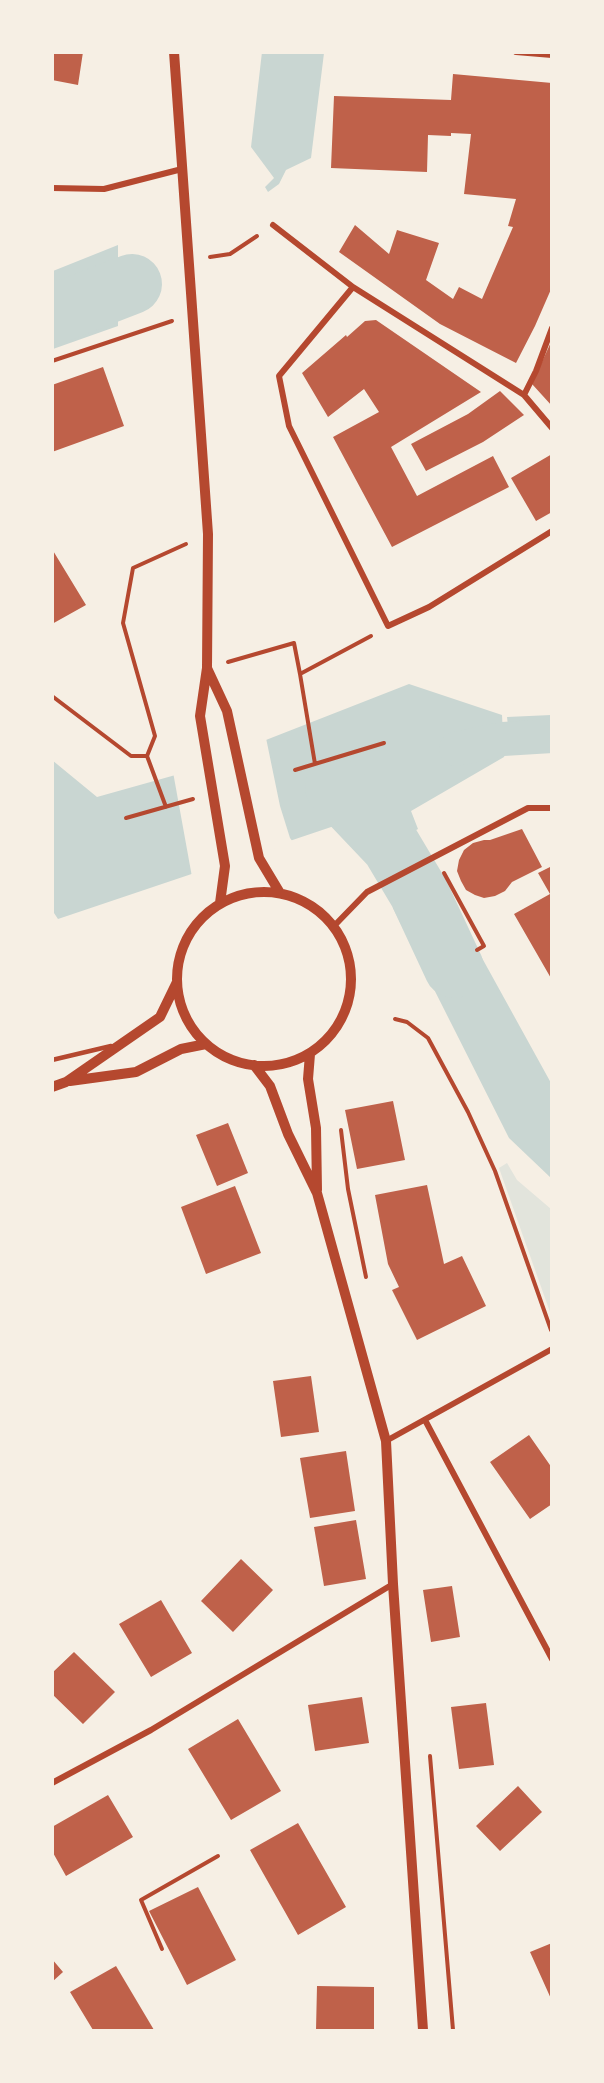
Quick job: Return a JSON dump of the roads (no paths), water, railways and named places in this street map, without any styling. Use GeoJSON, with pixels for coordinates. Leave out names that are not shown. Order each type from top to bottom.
{"type":"FeatureCollection","features":[{"type":"Feature","properties":{"kind":"street"},"geometry":{"type":"LineString","coordinates":[[174,52],[208,534],[207,668],[200,717],[225,866],[220,903]]}},
{"type":"Feature","properties":{"kind":"street"},"geometry":{"type":"LineString","coordinates":[[516,52],[552,56]]}},
{"type":"Feature","properties":{"kind":"street"},"geometry":{"type":"LineString","coordinates":[[52,188],[104,189],[182,169]]}},
{"type":"Feature","properties":{"kind":"street"},"geometry":{"type":"LineString","coordinates":[[273,225],[353,287],[524,395],[552,428]]}},
{"type":"Feature","properties":{"kind":"street"},"geometry":{"type":"LineString","coordinates":[[353,287],[279,376],[289,426],[388,626],[429,607],[552,531]]}},
{"type":"Feature","properties":{"kind":"street"},"geometry":{"type":"LineString","coordinates":[[524,395],[536,371],[552,328]]}},
{"type":"Feature","properties":{"kind":"street"},"geometry":{"type":"LineString","coordinates":[[207,668],[227,711],[259,858],[280,893]]}},
{"type":"Feature","properties":{"kind":"street"},"geometry":{"type":"LineString","coordinates":[[334,926],[363,896],[435,857],[528,808],[552,808]]}},
{"type":"Feature","properties":{"kind":"street"},"geometry":{"type":"LineString","coordinates":[[259,892],[280,893],[300,899],[310,905],[334,926],[347,953],[352,982],[345,1011],[331,1035],[310,1054],[283,1064],[254,1065],[228,1058],[206,1044],[191,1026],[181,1005],[177,981],[179,958],[188,936],[202,918],[220,903],[239,895],[259,892]]}},
{"type":"Feature","properties":{"kind":"street"},"geometry":{"type":"LineString","coordinates":[[66,1082],[160,1017],[177,981]]}},
{"type":"Feature","properties":{"kind":"street"},"geometry":{"type":"LineString","coordinates":[[52,1087],[66,1082],[136,1072],[181,1049],[206,1044]]}},
{"type":"Feature","properties":{"kind":"street"},"geometry":{"type":"LineString","coordinates":[[310,1054],[308,1079],[316,1128],[317,1193]]}},
{"type":"Feature","properties":{"kind":"street"},"geometry":{"type":"LineString","coordinates":[[254,1065],[270,1086],[288,1134],[317,1193],[386,1441],[393,1584],[423,2031]]}},
{"type":"Feature","properties":{"kind":"street"},"geometry":{"type":"LineString","coordinates":[[386,1441],[552,1349]]}},
{"type":"Feature","properties":{"kind":"street"},"geometry":{"type":"LineString","coordinates":[[425,1420],[552,1659]]}},
{"type":"Feature","properties":{"kind":"street"},"geometry":{"type":"LineString","coordinates":[[52,1783],[150,1731],[393,1584]]}},
{"type":"Feature","properties":{"kind":"lane"},"geometry":{"type":"LineString","coordinates":[[52,1060],[120,1044]]}},
{"type":"Feature","properties":{"kind":"waterway"},"geometry":{"type":"LineString","coordinates":[[52,315],[132,284]]}},
{"type":"Feature","properties":{"kind":"waterway"},"geometry":{"type":"LineString","coordinates":[[456,749],[503,739],[552,736]]}},
{"type":"Feature","properties":{"kind":"waterway"},"geometry":{"type":"LineString","coordinates":[[335,787],[391,846],[419,893],[454,968]]}}]}
